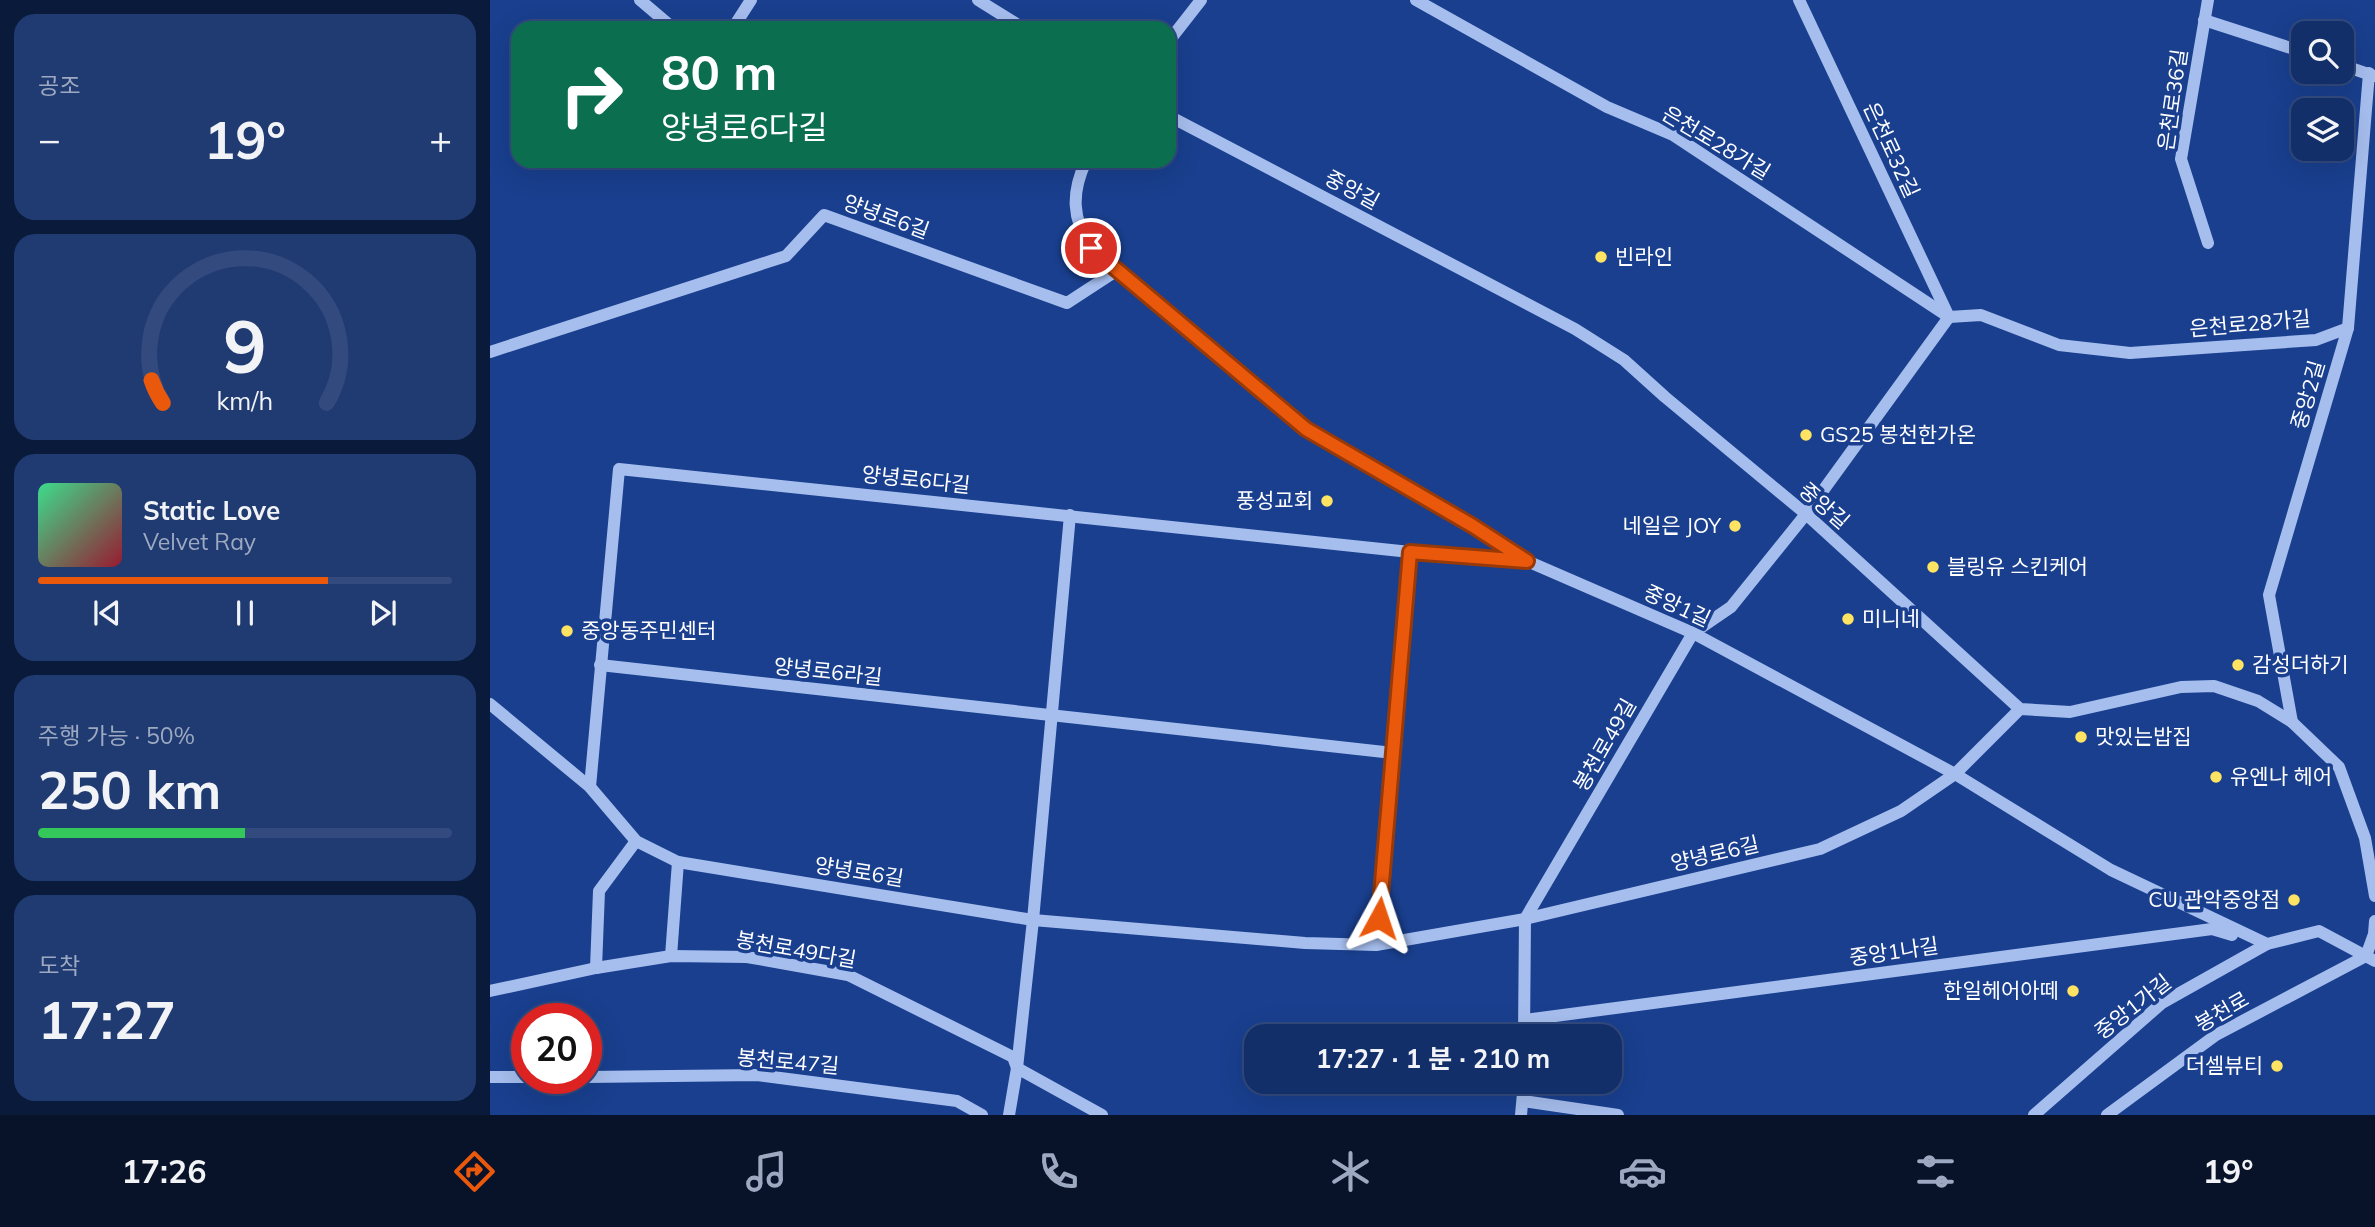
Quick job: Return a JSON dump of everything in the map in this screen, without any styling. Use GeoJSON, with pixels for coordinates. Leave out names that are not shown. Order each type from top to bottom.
{"type":"FeatureCollection","features":[{"type":"Feature","properties":{"kind":"street"},"geometry":{"type":"LineString","coordinates":[[640,0],[665,21]]}},
{"type":"Feature","properties":{"kind":"street"},"geometry":{"type":"LineString","coordinates":[[738,21],[751,0]]}},
{"type":"Feature","properties":{"kind":"street"},"geometry":{"type":"LineString","coordinates":[[978,0],[1012,21]]}},
{"type":"Feature","properties":{"kind":"street"},"geometry":{"type":"LineString","coordinates":[[1176,32],[1201,0]]}},
{"type":"Feature","properties":{"kind":"street","name":"은천로28가길"},"geometry":{"type":"LineString","coordinates":[[1416,0],[1606,107],[1673,135],[1949,317],[1981,315],[2059,345],[2130,353],[2316,340],[2348,328]]}},
{"type":"Feature","properties":{"kind":"street","name":"은천로32길"},"geometry":{"type":"LineString","coordinates":[[1799,0],[1949,317]]}},
{"type":"Feature","properties":{"kind":"street","name":"은천로36길"},"geometry":{"type":"LineString","coordinates":[[2208,0],[2182,159],[2208,243]]}},
{"type":"Feature","properties":{"kind":"street"},"geometry":{"type":"LineString","coordinates":[[2204,20],[2291,48]]}},
{"type":"Feature","properties":{"kind":"street"},"geometry":{"type":"LineString","coordinates":[[2354,69],[2372,75]]}},
{"type":"Feature","properties":{"kind":"street","name":"중앙2길"},"geometry":{"type":"LineString","coordinates":[[2292,722],[2270,595],[2348,328],[2372,75]]}},
{"type":"Feature","properties":{"kind":"street","name":"중앙길"},"geometry":{"type":"LineString","coordinates":[[1176,120],[1574,329],[1624,360],[1806,514],[2020,709]]}},
{"type":"Feature","properties":{"kind":"street","name":"중앙1길"},"geometry":{"type":"LineString","coordinates":[[1083,168],[1074,203],[1078,225],[1091,248],[1306,429],[1473,526],[1527,561],[1693,633],[1955,774],[2111,870],[2266,944]]}},
{"type":"Feature","properties":{"kind":"street","name":"양녕로6길"},"geometry":{"type":"LineString","coordinates":[[490,352],[786,256],[824,215],[1068,303],[1116,271]]}},
{"type":"Feature","properties":{"kind":"street"},"geometry":{"type":"LineString","coordinates":[[1806,514],[1949,317]]}},
{"type":"Feature","properties":{"kind":"street","name":"양녕로6다길"},"geometry":{"type":"LineString","coordinates":[[590,788],[619,469],[1410,552],[1527,561]]}},
{"type":"Feature","properties":{"kind":"street","name":"봉천로49길"},"geometry":{"type":"LineString","coordinates":[[1525,919],[1693,633],[1731,607],[1806,514]]}},
{"type":"Feature","properties":{"kind":"street"},"geometry":{"type":"LineString","coordinates":[[1009,1115],[1017,1068],[1033,920],[1070,515]]}},
{"type":"Feature","properties":{"kind":"street"},"geometry":{"type":"LineString","coordinates":[[1376,945],[1410,552]]}},
{"type":"Feature","properties":{"kind":"street","name":"양녕로6라길"},"geometry":{"type":"LineString","coordinates":[[600,665],[1393,753]]}},
{"type":"Feature","properties":{"kind":"street"},"geometry":{"type":"LineString","coordinates":[[2020,709],[2070,712],[2182,687],[2214,686],[2258,701],[2292,722],[2339,767],[2365,838],[2375,895]]}},
{"type":"Feature","properties":{"kind":"street","name":"양녕로6길"},"geometry":{"type":"LineString","coordinates":[[490,704],[590,788],[636,841],[678,862],[1033,920],[1305,943],[1376,945],[1525,919],[1820,849],[1901,811],[1955,774],[2020,709]]}},
{"type":"Feature","properties":{"kind":"street"},"geometry":{"type":"LineString","coordinates":[[596,968],[599,891],[636,841]]}},
{"type":"Feature","properties":{"kind":"street"},"geometry":{"type":"LineString","coordinates":[[671,956],[678,862]]}},
{"type":"Feature","properties":{"kind":"street"},"geometry":{"type":"LineString","coordinates":[[1525,919],[1525,1024]]}},
{"type":"Feature","properties":{"kind":"street"},"geometry":{"type":"LineString","coordinates":[[2266,944],[2319,931],[2370,959],[2375,921]]}},
{"type":"Feature","properties":{"kind":"street","name":"중앙1나길"},"geometry":{"type":"LineString","coordinates":[[1525,1020],[2212,929],[2266,944]]}},
{"type":"Feature","properties":{"kind":"street","name":"중앙1가길"},"geometry":{"type":"LineString","coordinates":[[2034,1115],[2162,1003],[2266,944]]}},
{"type":"Feature","properties":{"kind":"street","name":"봉천로49다길"},"geometry":{"type":"LineString","coordinates":[[490,991],[596,968],[671,956],[747,957],[848,975],[1013,1056],[1017,1068],[1102,1115]]}},
{"type":"Feature","properties":{"kind":"street","name":"봉천로"},"geometry":{"type":"LineString","coordinates":[[2106,1115],[2216,1035],[2370,959]]}},
{"type":"Feature","properties":{"kind":"street","name":"봉천로47길"},"geometry":{"type":"LineString","coordinates":[[602,1077],[757,1075],[957,1101],[982,1115]]}},
{"type":"Feature","properties":{"kind":"street"},"geometry":{"type":"LineString","coordinates":[[490,1077],[511,1077]]}},
{"type":"Feature","properties":{"kind":"street"},"geometry":{"type":"LineString","coordinates":[[1521,1115],[1523,1094]]}},
{"type":"Feature","properties":{"kind":"street"},"geometry":{"type":"LineString","coordinates":[[1523,1101],[1618,1115]]}},
{"type":"Feature","properties":{"kind":"place","name":"빈라인"},"geometry":{"type":"Point","coordinates":[1601,257]}},
{"type":"Feature","properties":{"kind":"place","name":"GS25 봉천한가온"},"geometry":{"type":"Point","coordinates":[1806,435]}},
{"type":"Feature","properties":{"kind":"place","name":"풍성교회"},"geometry":{"type":"Point","coordinates":[1327,501]}},
{"type":"Feature","properties":{"kind":"place","name":"네일은 JOY"},"geometry":{"type":"Point","coordinates":[1735,526]}},
{"type":"Feature","properties":{"kind":"place","name":"블링유 스킨케어"},"geometry":{"type":"Point","coordinates":[1933,567]}},
{"type":"Feature","properties":{"kind":"place","name":"미니네"},"geometry":{"type":"Point","coordinates":[1848,619]}},
{"type":"Feature","properties":{"kind":"place","name":"중앙동주민센터"},"geometry":{"type":"Point","coordinates":[567,631]}},
{"type":"Feature","properties":{"kind":"place","name":"감성더하기"},"geometry":{"type":"Point","coordinates":[2238,665]}},
{"type":"Feature","properties":{"kind":"place","name":"맛있는밥집"},"geometry":{"type":"Point","coordinates":[2081,737]}},
{"type":"Feature","properties":{"kind":"place","name":"유엔나 헤어"},"geometry":{"type":"Point","coordinates":[2216,777]}},
{"type":"Feature","properties":{"kind":"place","name":"CU 관악중앙점"},"geometry":{"type":"Point","coordinates":[2294,900]}},
{"type":"Feature","properties":{"kind":"place","name":"한일헤어아떼"},"geometry":{"type":"Point","coordinates":[2073,991]}},
{"type":"Feature","properties":{"kind":"place","name":"더셀뷰티"},"geometry":{"type":"Point","coordinates":[2277,1066]}},
{"type":"Feature","properties":{"kind":"route"},"geometry":{"type":"LineString","coordinates":[[1091,248],[1306,429],[1473,526],[1527,561],[1410,552],[1379,918]]}}]}
